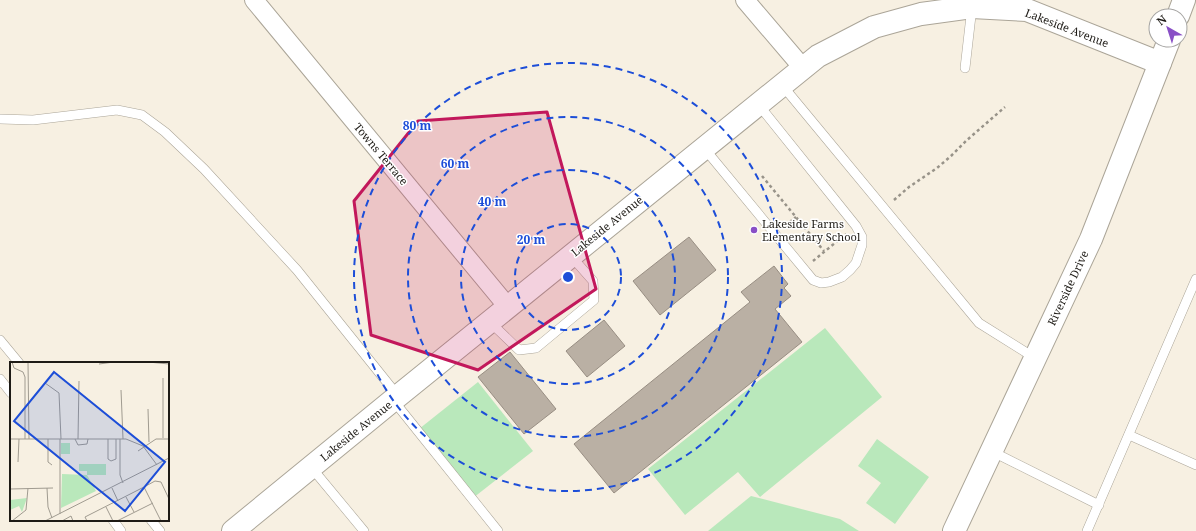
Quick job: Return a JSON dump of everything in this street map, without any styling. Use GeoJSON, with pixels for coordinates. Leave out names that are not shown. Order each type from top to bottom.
{"type":"FeatureCollection","features":[{"type":"Feature","properties":{"kind":"street","name":"Towns Terrace"},"geometry":{"type":"LineString","coordinates":[[254,0],[508,307]]}},
{"type":"Feature","properties":{"kind":"street"},"geometry":{"type":"LineString","coordinates":[[745,0],[803,68]]}},
{"type":"Feature","properties":{"kind":"street","name":"Lakeside Avenue"},"geometry":{"type":"LineString","coordinates":[[233,531],[818,56],[874,28],[921,14],[973,4],[1028,10],[1160,63]]}},
{"type":"Feature","properties":{"kind":"street","name":"Riverside Drive"},"geometry":{"type":"LineString","coordinates":[[954,531],[1091,239],[1166,48]]}},
{"type":"Feature","properties":{"kind":"lane"},"geometry":{"type":"LineString","coordinates":[[965,68],[973,4]]}},
{"type":"Feature","properties":{"kind":"lane"},"geometry":{"type":"LineString","coordinates":[[782,85],[979,323],[1035,358]]}},
{"type":"Feature","properties":{"kind":"lane"},"geometry":{"type":"LineString","coordinates":[[704,148],[813,280],[821,283],[829,282],[842,277],[856,263],[862,245],[862,237],[856,226],[758,104]]}},
{"type":"Feature","properties":{"kind":"lane"},"geometry":{"type":"LineString","coordinates":[[0,119],[32,120],[117,110],[142,115],[165,132],[204,169],[297,270],[498,531]]}},
{"type":"Feature","properties":{"kind":"lane"},"geometry":{"type":"LineString","coordinates":[[490,322],[519,350],[536,348],[594,300],[593,281],[571,256]]}},
{"type":"Feature","properties":{"kind":"lane"},"geometry":{"type":"LineString","coordinates":[[1087,531],[1130,435],[1196,279]]}},
{"type":"Feature","properties":{"kind":"lane"},"geometry":{"type":"LineString","coordinates":[[0,340],[18,362]]}},
{"type":"Feature","properties":{"kind":"lane"},"geometry":{"type":"LineString","coordinates":[[0,379],[10,392]]}},
{"type":"Feature","properties":{"kind":"lane"},"geometry":{"type":"LineString","coordinates":[[1130,435],[1196,465]]}},
{"type":"Feature","properties":{"kind":"lane"},"geometry":{"type":"LineString","coordinates":[[991,451],[1099,505]]}},
{"type":"Feature","properties":{"kind":"lane"},"geometry":{"type":"LineString","coordinates":[[311,467],[364,531]]}},
{"type":"Feature","properties":{"kind":"lane"},"geometry":{"type":"LineString","coordinates":[[114,521],[121,531]]}},
{"type":"Feature","properties":{"kind":"lane"},"geometry":{"type":"LineString","coordinates":[[152,521],[160,531]]}},
{"type":"Feature","properties":{"kind":"path"},"geometry":{"type":"LineString","coordinates":[[882,205],[895,200],[909,187],[937,168],[1005,107]]}},
{"type":"Feature","properties":{"kind":"path"},"geometry":{"type":"LineString","coordinates":[[762,176],[825,251]]}},
{"type":"Feature","properties":{"kind":"path"},"geometry":{"type":"LineString","coordinates":[[804,268],[856,226]]}},
{"type":"Feature","properties":{"kind":"highlighted area"},"geometry":{"type":"Polygon","coordinates":[[[547,112],[596,289],[478,370],[371,335],[354,201],[418,121],[547,112]]]}},
{"type":"Feature","properties":{"kind":"green space"},"geometry":{"type":"Polygon","coordinates":[[[825,328],[882,397],[760,497],[738,472],[685,515],[648,469],[825,328]]]}},
{"type":"Feature","properties":{"kind":"green space"},"geometry":{"type":"Polygon","coordinates":[[[478,382],[533,451],[473,498],[419,429],[478,382]]]}},
{"type":"Feature","properties":{"kind":"green space"},"geometry":{"type":"Polygon","coordinates":[[[877,439],[929,477],[895,524],[866,503],[881,483],[858,466],[877,439]]]}},
{"type":"Feature","properties":{"kind":"green space"},"geometry":{"type":"Polygon","coordinates":[[[751,496],[840,519],[859,531],[708,531],[751,496]]]}},
{"type":"Feature","properties":{"kind":"building"},"geometry":{"type":"Polygon","coordinates":[[[689,237],[716,270],[660,315],[633,281],[689,237]]]}},
{"type":"Feature","properties":{"kind":"building"},"geometry":{"type":"Polygon","coordinates":[[[774,266],[788,284],[784,288],[791,296],[775,309],[802,342],[614,493],[574,444],[750,302],[741,292],[774,266]]]}},
{"type":"Feature","properties":{"kind":"building"},"geometry":{"type":"Polygon","coordinates":[[[604,320],[625,346],[587,377],[566,351],[604,320]]]}},
{"type":"Feature","properties":{"kind":"building"},"geometry":{"type":"Polygon","coordinates":[[[510,352],[556,409],[524,434],[478,377],[510,352]]]}},
{"type":"Feature","properties":{"kind":"place","name":"Lakeside Farms Elementary School"},"geometry":{"type":"Point","coordinates":[754,230]}}]}
